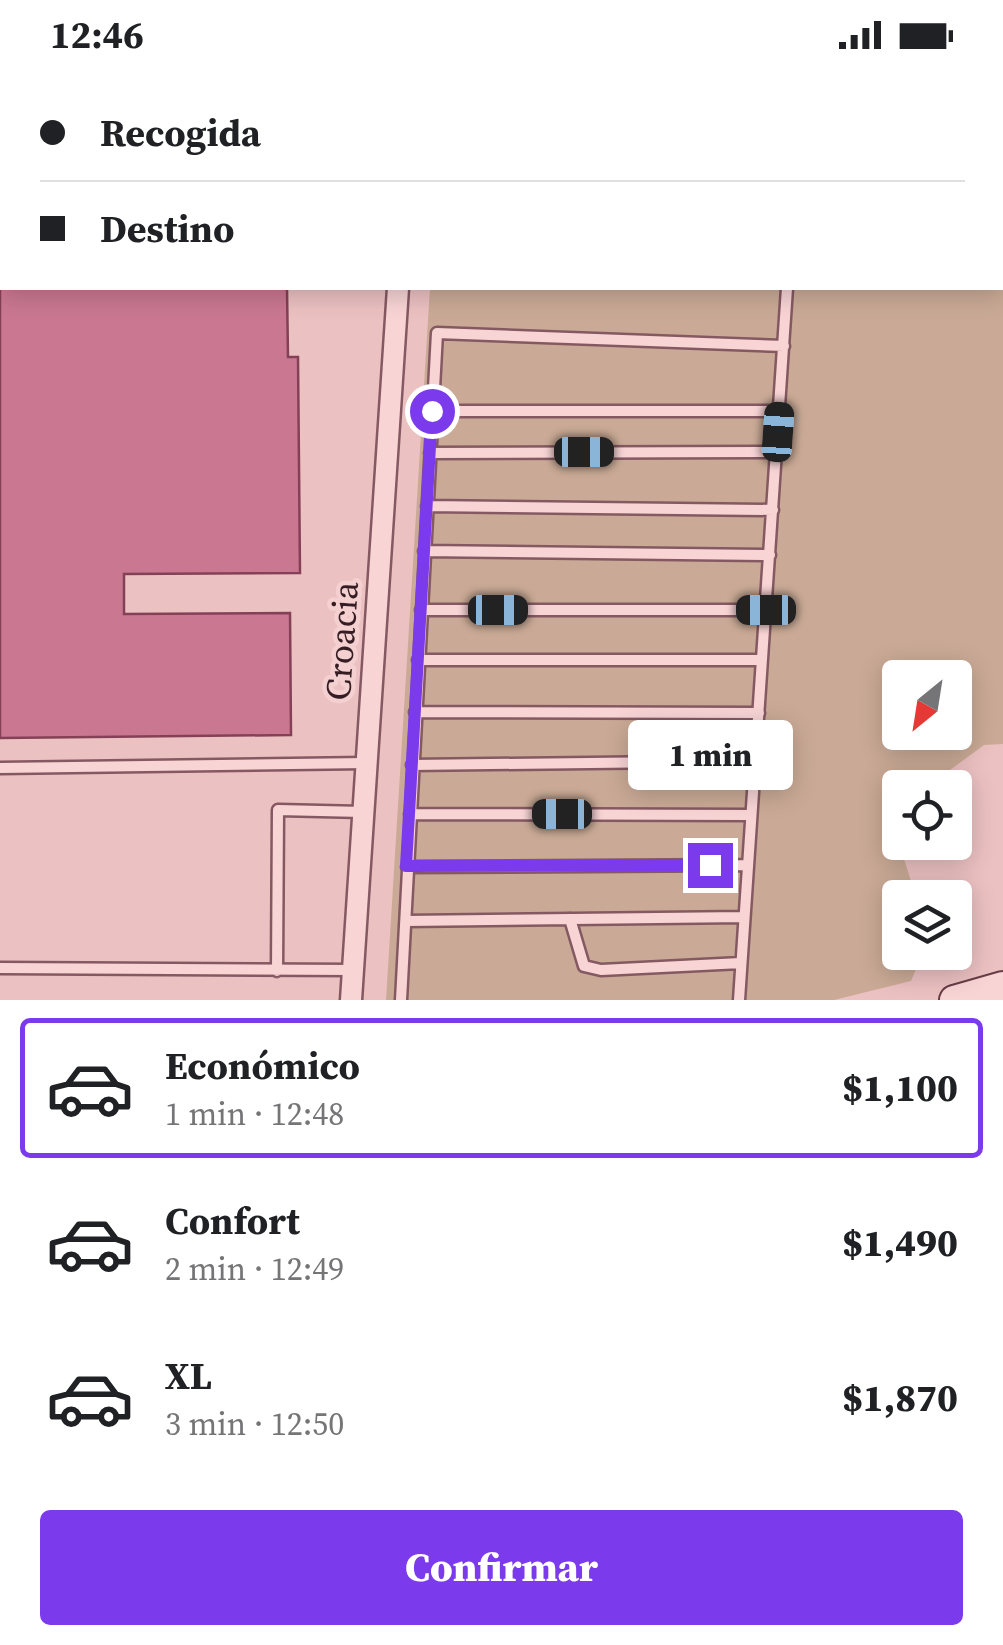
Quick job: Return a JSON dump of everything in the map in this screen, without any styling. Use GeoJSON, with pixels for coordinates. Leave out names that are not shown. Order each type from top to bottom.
{"type":"FeatureCollection","features":[{"type":"Feature","properties":{"kind":"street","name":"Croacia"},"geometry":{"type":"LineString","coordinates":[[352,1000],[398,290]]}},
{"type":"Feature","properties":{"kind":"street"},"geometry":{"type":"LineString","coordinates":[[954,1000],[1003,986]]}},
{"type":"Feature","properties":{"kind":"lane"},"geometry":{"type":"LineString","coordinates":[[738,1000],[787,290]]}},
{"type":"Feature","properties":{"kind":"lane"},"geometry":{"type":"LineString","coordinates":[[402,1000],[406,866],[437,333],[784,346]]}},
{"type":"Feature","properties":{"kind":"lane"},"geometry":{"type":"LineString","coordinates":[[432,411],[780,411]]}},
{"type":"Feature","properties":{"kind":"lane"},"geometry":{"type":"LineString","coordinates":[[430,452],[777,452]]}},
{"type":"Feature","properties":{"kind":"lane"},"geometry":{"type":"LineString","coordinates":[[427,506],[773,510]]}},
{"type":"Feature","properties":{"kind":"lane"},"geometry":{"type":"LineString","coordinates":[[424,551],[770,556]]}},
{"type":"Feature","properties":{"kind":"lane"},"geometry":{"type":"LineString","coordinates":[[421,610],[766,610]]}},
{"type":"Feature","properties":{"kind":"lane"},"geometry":{"type":"LineString","coordinates":[[418,660],[762,660]]}},
{"type":"Feature","properties":{"kind":"lane"},"geometry":{"type":"LineString","coordinates":[[415,712],[759,713]]}},
{"type":"Feature","properties":{"kind":"lane"},"geometry":{"type":"LineString","coordinates":[[412,766],[756,761]]}},
{"type":"Feature","properties":{"kind":"lane"},"geometry":{"type":"LineString","coordinates":[[0,768],[366,763]]}},
{"type":"Feature","properties":{"kind":"lane"},"geometry":{"type":"LineString","coordinates":[[277,971],[278,810],[364,812]]}},
{"type":"Feature","properties":{"kind":"lane"},"geometry":{"type":"LineString","coordinates":[[410,814],[752,815]]}},
{"type":"Feature","properties":{"kind":"lane"},"geometry":{"type":"LineString","coordinates":[[406,866],[748,865]]}},
{"type":"Feature","properties":{"kind":"lane"},"geometry":{"type":"LineString","coordinates":[[406,921],[744,917]]}},
{"type":"Feature","properties":{"kind":"lane"},"geometry":{"type":"LineString","coordinates":[[570,919],[584,966],[601,970],[741,963]]}},
{"type":"Feature","properties":{"kind":"lane"},"geometry":{"type":"LineString","coordinates":[[0,968],[354,970]]}},
{"type":"Feature","properties":{"kind":"shaded area"},"geometry":{"type":"Polygon","coordinates":[[[430,290],[1003,290],[1003,744],[984,745],[950,770],[882,770],[882,860],[904,860],[911,880],[882,880],[882,970],[916,970],[911,981],[834,1000],[386,1000],[430,290]]]}},
{"type":"Feature","properties":{"kind":"building"},"geometry":{"type":"Polygon","coordinates":[[[0,290],[287,290],[288,357],[298,357],[300,573],[124,574],[124,614],[290,613],[291,735],[0,738],[0,290]]]}},
{"type":"Feature","properties":{"kind":"route"},"geometry":{"type":"LineString","coordinates":[[432,411],[406,866],[710,865]]}}]}
